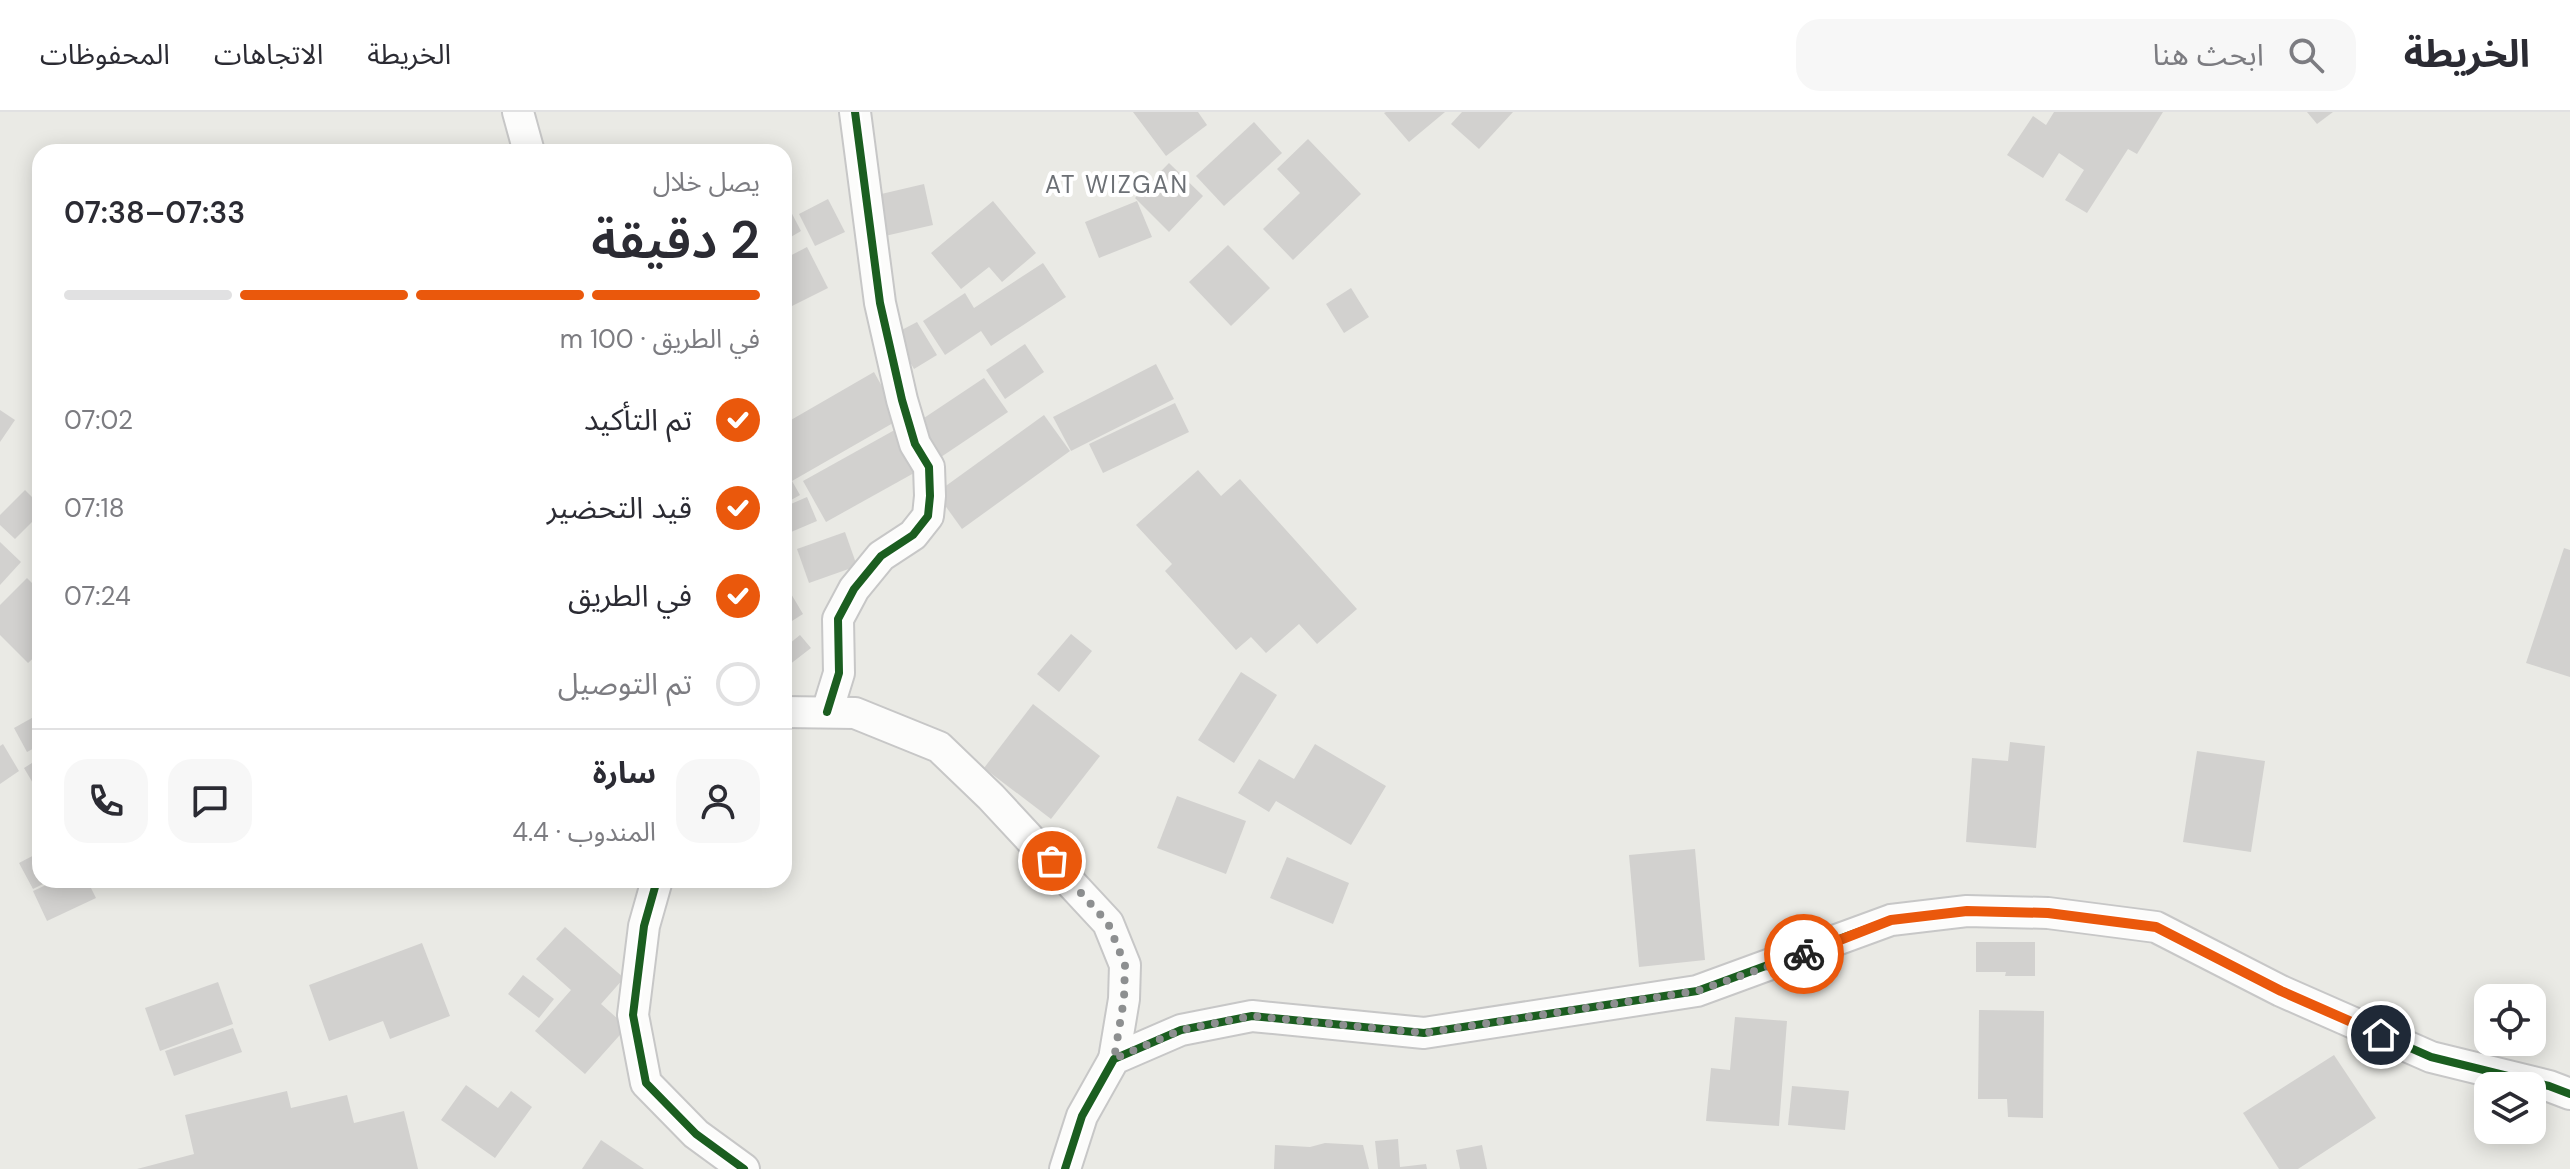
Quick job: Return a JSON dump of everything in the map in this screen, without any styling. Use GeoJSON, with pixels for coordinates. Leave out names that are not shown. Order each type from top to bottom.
{"type":"FeatureCollection","features":[{"type":"Feature","properties":{"kind":"street"},"geometry":{"type":"LineString","coordinates":[[518,112],[527,144]]}},
{"type":"Feature","properties":{"kind":"street"},"geometry":{"type":"LineString","coordinates":[[827,712],[839,673],[838,619],[854,589],[881,556],[913,535],[928,516],[930,496],[929,467],[915,444],[906,415],[880,303],[855,112]]}},
{"type":"Feature","properties":{"kind":"street"},"geometry":{"type":"LineString","coordinates":[[792,712],[855,713],[939,747],[991,797],[1108,923],[1125,965],[1124,999],[1114,1059],[1082,1116],[1065,1169]]}},
{"type":"Feature","properties":{"kind":"street"},"geometry":{"type":"LineString","coordinates":[[655,888],[644,926],[633,1015],[646,1083],[696,1134],[744,1169]]}},
{"type":"Feature","properties":{"kind":"street"},"geometry":{"type":"LineString","coordinates":[[1114,1059],[1181,1030],[1252,1016],[1424,1033],[1697,991],[1891,920],[1967,911],[2048,913],[2156,927],[2281,991],[2431,1057],[2570,1094]]}},
{"type":"Feature","properties":{"kind":"building"},"geometry":{"type":"Polygon","coordinates":[[[1133,112],[1198,112],[1207,125],[1166,156],[1133,112]]]}},
{"type":"Feature","properties":{"kind":"building"},"geometry":{"type":"Polygon","coordinates":[[[1386,112],[1445,112],[1409,142],[1386,112]]]}},
{"type":"Feature","properties":{"kind":"building"},"geometry":{"type":"Polygon","coordinates":[[[1462,112],[1513,112],[1479,149],[1451,124],[1462,112]]]}},
{"type":"Feature","properties":{"kind":"building"},"geometry":{"type":"Polygon","coordinates":[[[2054,112],[2163,112],[2137,154],[2128,149],[2087,213],[2065,200],[2084,170],[2059,153],[2043,178],[2007,155],[2033,116],[2046,125],[2054,112]]]}},
{"type":"Feature","properties":{"kind":"building"},"geometry":{"type":"Polygon","coordinates":[[[2307,112],[2333,112],[2317,124],[2307,112]]]}},
{"type":"Feature","properties":{"kind":"building"},"geometry":{"type":"Polygon","coordinates":[[[1254,122],[1282,153],[1224,206],[1196,176],[1254,122]]]}},
{"type":"Feature","properties":{"kind":"building"},"geometry":{"type":"Polygon","coordinates":[[[1308,139],[1361,194],[1293,260],[1263,229],[1300,193],[1277,169],[1308,139]]]}},
{"type":"Feature","properties":{"kind":"building"},"geometry":{"type":"Polygon","coordinates":[[[1169,163],[1203,196],[1169,232],[1135,198],[1169,163]]]}},
{"type":"Feature","properties":{"kind":"building"},"geometry":{"type":"Polygon","coordinates":[[[924,184],[933,225],[885,236],[877,195],[924,184]]]}},
{"type":"Feature","properties":{"kind":"building"},"geometry":{"type":"Polygon","coordinates":[[[828,199],[845,232],[815,246],[799,214],[828,199]]]}},
{"type":"Feature","properties":{"kind":"building"},"geometry":{"type":"Polygon","coordinates":[[[993,201],[1036,253],[1002,282],[989,267],[961,289],[931,253],[993,201]]]}},
{"type":"Feature","properties":{"kind":"building"},"geometry":{"type":"Polygon","coordinates":[[[1137,201],[1152,237],[1099,258],[1085,222],[1137,201]]]}},
{"type":"Feature","properties":{"kind":"building"},"geometry":{"type":"Polygon","coordinates":[[[792,214],[801,231],[792,236],[792,214]]]}},
{"type":"Feature","properties":{"kind":"building"},"geometry":{"type":"Polygon","coordinates":[[[1228,245],[1270,288],[1231,326],[1189,282],[1228,245]]]}},
{"type":"Feature","properties":{"kind":"building"},"geometry":{"type":"Polygon","coordinates":[[[807,247],[828,288],[792,306],[792,255],[807,247]]]}},
{"type":"Feature","properties":{"kind":"building"},"geometry":{"type":"Polygon","coordinates":[[[1043,263],[1066,297],[991,346],[981,331],[945,355],[923,321],[965,293],[974,308],[1043,263]]]}},
{"type":"Feature","properties":{"kind":"building"},"geometry":{"type":"Polygon","coordinates":[[[1351,288],[1369,317],[1344,333],[1326,304],[1351,288]]]}},
{"type":"Feature","properties":{"kind":"building"},"geometry":{"type":"Polygon","coordinates":[[[917,322],[937,355],[914,369],[894,334],[917,322]]]}},
{"type":"Feature","properties":{"kind":"building"},"geometry":{"type":"Polygon","coordinates":[[[1025,344],[1044,372],[1005,399],[986,370],[1025,344]]]}},
{"type":"Feature","properties":{"kind":"building"},"geometry":{"type":"Polygon","coordinates":[[[1156,364],[1174,399],[1071,451],[1053,417],[1156,364]]]}},
{"type":"Feature","properties":{"kind":"building"},"geometry":{"type":"Polygon","coordinates":[[[874,372],[900,419],[792,481],[792,419],[874,372]]]}},
{"type":"Feature","properties":{"kind":"building"},"geometry":{"type":"Polygon","coordinates":[[[984,378],[1008,412],[938,459],[915,424],[984,378]]]}},
{"type":"Feature","properties":{"kind":"building"},"geometry":{"type":"Polygon","coordinates":[[[1175,403],[1189,432],[1103,473],[1089,444],[1175,403]]]}},
{"type":"Feature","properties":{"kind":"building"},"geometry":{"type":"Polygon","coordinates":[[[0,410],[15,420],[0,442],[0,410]]]}},
{"type":"Feature","properties":{"kind":"building"},"geometry":{"type":"Polygon","coordinates":[[[1044,415],[1070,451],[962,529],[936,493],[1044,415]]]}},
{"type":"Feature","properties":{"kind":"building"},"geometry":{"type":"Polygon","coordinates":[[[900,427],[923,468],[826,522],[803,481],[900,427]]]}},
{"type":"Feature","properties":{"kind":"building"},"geometry":{"type":"Polygon","coordinates":[[[1198,470],[1221,496],[1240,479],[1357,609],[1317,644],[1299,624],[1266,653],[1251,637],[1236,650],[1165,571],[1172,564],[1136,525],[1198,470]]]}},
{"type":"Feature","properties":{"kind":"building"},"geometry":{"type":"Polygon","coordinates":[[[792,481],[800,495],[792,500],[792,481]]]}},
{"type":"Feature","properties":{"kind":"building"},"geometry":{"type":"Polygon","coordinates":[[[25,490],[32,497],[32,522],[15,539],[0,525],[0,515],[25,490]]]}},
{"type":"Feature","properties":{"kind":"building"},"geometry":{"type":"Polygon","coordinates":[[[807,497],[817,521],[792,532],[792,504],[807,497]]]}},
{"type":"Feature","properties":{"kind":"building"},"geometry":{"type":"Polygon","coordinates":[[[845,532],[857,566],[809,583],[797,549],[845,532]]]}},
{"type":"Feature","properties":{"kind":"building"},"geometry":{"type":"Polygon","coordinates":[[[0,542],[21,562],[0,585],[0,542]]]}},
{"type":"Feature","properties":{"kind":"building"},"geometry":{"type":"Polygon","coordinates":[[[2564,548],[2570,550],[2570,677],[2526,663],[2564,548]]]}},
{"type":"Feature","properties":{"kind":"building"},"geometry":{"type":"Polygon","coordinates":[[[27,578],[32,583],[32,659],[28,663],[0,635],[0,605],[27,578]]]}},
{"type":"Feature","properties":{"kind":"building"},"geometry":{"type":"Polygon","coordinates":[[[792,595],[803,614],[792,621],[792,595]]]}},
{"type":"Feature","properties":{"kind":"building"},"geometry":{"type":"Polygon","coordinates":[[[1071,634],[1092,651],[1059,692],[1037,674],[1071,634]]]}},
{"type":"Feature","properties":{"kind":"building"},"geometry":{"type":"Polygon","coordinates":[[[800,635],[811,648],[792,663],[792,642],[800,635]]]}},
{"type":"Feature","properties":{"kind":"building"},"geometry":{"type":"Polygon","coordinates":[[[1241,672],[1277,695],[1234,763],[1198,740],[1241,672]]]}},
{"type":"Feature","properties":{"kind":"building"},"geometry":{"type":"Polygon","coordinates":[[[1033,704],[1100,756],[1051,819],[984,768],[1033,704]]]}},
{"type":"Feature","properties":{"kind":"building"},"geometry":{"type":"Polygon","coordinates":[[[32,718],[32,749],[27,752],[14,728],[32,718]]]}},
{"type":"Feature","properties":{"kind":"building"},"geometry":{"type":"Polygon","coordinates":[[[2010,742],[2045,746],[2036,848],[1966,842],[1972,758],[2008,761],[2010,742]]]}},
{"type":"Feature","properties":{"kind":"building"},"geometry":{"type":"Polygon","coordinates":[[[3,744],[19,771],[0,784],[0,746],[3,744]]]}},
{"type":"Feature","properties":{"kind":"building"},"geometry":{"type":"Polygon","coordinates":[[[1315,744],[1386,786],[1351,845],[1276,801],[1269,812],[1238,793],[1259,759],[1294,779],[1315,744]]]}},
{"type":"Feature","properties":{"kind":"building"},"geometry":{"type":"Polygon","coordinates":[[[2197,751],[2265,761],[2251,852],[2183,842],[2197,751]]]}},
{"type":"Feature","properties":{"kind":"building"},"geometry":{"type":"Polygon","coordinates":[[[32,763],[32,782],[24,768],[32,763]]]}},
{"type":"Feature","properties":{"kind":"building"},"geometry":{"type":"Polygon","coordinates":[[[1177,796],[1246,821],[1226,874],[1157,848],[1177,796]]]}},
{"type":"Feature","properties":{"kind":"building"},"geometry":{"type":"Polygon","coordinates":[[[1695,849],[1705,960],[1639,967],[1629,855],[1695,849]]]}},
{"type":"Feature","properties":{"kind":"building"},"geometry":{"type":"Polygon","coordinates":[[[32,856],[32,887],[19,863],[32,856]]]}},
{"type":"Feature","properties":{"kind":"building"},"geometry":{"type":"Polygon","coordinates":[[[1287,857],[1349,883],[1333,924],[1270,898],[1287,857]]]}},
{"type":"Feature","properties":{"kind":"building"},"geometry":{"type":"Polygon","coordinates":[[[40,888],[91,888],[96,898],[47,921],[33,891],[40,888]]]}},
{"type":"Feature","properties":{"kind":"building"},"geometry":{"type":"Polygon","coordinates":[[[565,927],[624,978],[601,1004],[627,1027],[585,1074],[535,1031],[571,990],[536,959],[565,927]]]}},
{"type":"Feature","properties":{"kind":"building"},"geometry":{"type":"Polygon","coordinates":[[[1976,942],[2035,942],[2035,976],[1976,972],[1976,942]]]}},
{"type":"Feature","properties":{"kind":"building"},"geometry":{"type":"Polygon","coordinates":[[[422,943],[450,1016],[390,1039],[383,1021],[329,1041],[309,985],[422,943]]]}},
{"type":"Feature","properties":{"kind":"building"},"geometry":{"type":"Polygon","coordinates":[[[523,975],[554,999],[539,1018],[508,994],[523,975]]]}},
{"type":"Feature","properties":{"kind":"building"},"geometry":{"type":"Polygon","coordinates":[[[218,982],[233,1024],[160,1051],[145,1008],[218,982]]]}},
{"type":"Feature","properties":{"kind":"building"},"geometry":{"type":"Polygon","coordinates":[[[1979,1010],[2044,1011],[2043,1118],[2008,1117],[2007,1099],[1978,1099],[1979,1010]]]}},
{"type":"Feature","properties":{"kind":"building"},"geometry":{"type":"Polygon","coordinates":[[[1735,1017],[1787,1021],[1779,1126],[1706,1121],[1711,1068],[1730,1070],[1735,1017]]]}},
{"type":"Feature","properties":{"kind":"building"},"geometry":{"type":"Polygon","coordinates":[[[233,1028],[242,1052],[174,1076],[165,1051],[233,1028]]]}},
{"type":"Feature","properties":{"kind":"building"},"geometry":{"type":"Polygon","coordinates":[[[2334,1055],[2376,1118],[2298,1169],[2279,1169],[2243,1113],[2334,1055]]]}},
{"type":"Feature","properties":{"kind":"building"},"geometry":{"type":"Polygon","coordinates":[[[466,1085],[498,1108],[511,1091],[532,1107],[495,1158],[441,1120],[466,1085]]]}},
{"type":"Feature","properties":{"kind":"building"},"geometry":{"type":"Polygon","coordinates":[[[1792,1086],[1849,1091],[1845,1130],[1788,1125],[1792,1086]]]}},
{"type":"Feature","properties":{"kind":"building"},"geometry":{"type":"Polygon","coordinates":[[[287,1091],[291,1108],[347,1095],[354,1123],[404,1111],[418,1169],[137,1169],[194,1154],[185,1115],[287,1091]]]}},
{"type":"Feature","properties":{"kind":"building"},"geometry":{"type":"Polygon","coordinates":[[[1398,1139],[1400,1167],[1426,1164],[1427,1169],[1378,1169],[1375,1141],[1398,1139]]]}},
{"type":"Feature","properties":{"kind":"building"},"geometry":{"type":"Polygon","coordinates":[[[601,1140],[644,1169],[582,1169],[601,1140]]]}},
{"type":"Feature","properties":{"kind":"building"},"geometry":{"type":"Polygon","coordinates":[[[1325,1143],[1363,1145],[1369,1169],[1274,1169],[1275,1145],[1310,1147],[1325,1143]]]}},
{"type":"Feature","properties":{"kind":"building"},"geometry":{"type":"Polygon","coordinates":[[[1482,1145],[1487,1169],[1460,1169],[1456,1150],[1482,1145]]]}},
{"type":"Feature","properties":{"kind":"cycle path"},"geometry":{"type":"LineString","coordinates":[[827,712],[839,673],[838,619],[854,589],[881,556],[913,535],[928,516],[930,496],[929,467],[915,444],[880,303],[855,112]]}},
{"type":"Feature","properties":{"kind":"cycle path"},"geometry":{"type":"LineString","coordinates":[[655,888],[644,926],[633,1015],[646,1083],[696,1134],[744,1169]]}},
{"type":"Feature","properties":{"kind":"cycle path"},"geometry":{"type":"LineString","coordinates":[[1065,1169],[1082,1116],[1114,1059],[1181,1030],[1252,1016],[1424,1033],[1697,991],[1891,920],[1967,911],[2048,913],[2156,927],[2281,991],[2431,1057],[2570,1094]]}},
{"type":"Feature","properties":{"kind":"way so far"},"geometry":{"type":"LineString","coordinates":[[1052,861],[1108,923],[1125,965],[1124,999],[1114,1059],[1181,1030],[1252,1016],[1424,1033],[1697,991],[1804,954]]}},
{"type":"Feature","properties":{"kind":"district","name":"AT WIZGAN"},"geometry":{"type":"Point","coordinates":[1117,184]}},
{"type":"Feature","properties":{"kind":"route"},"geometry":{"type":"LineString","coordinates":[[1804,954],[1891,920],[1967,911],[2048,913],[2156,927],[2281,991],[2381,1035]]}}]}
